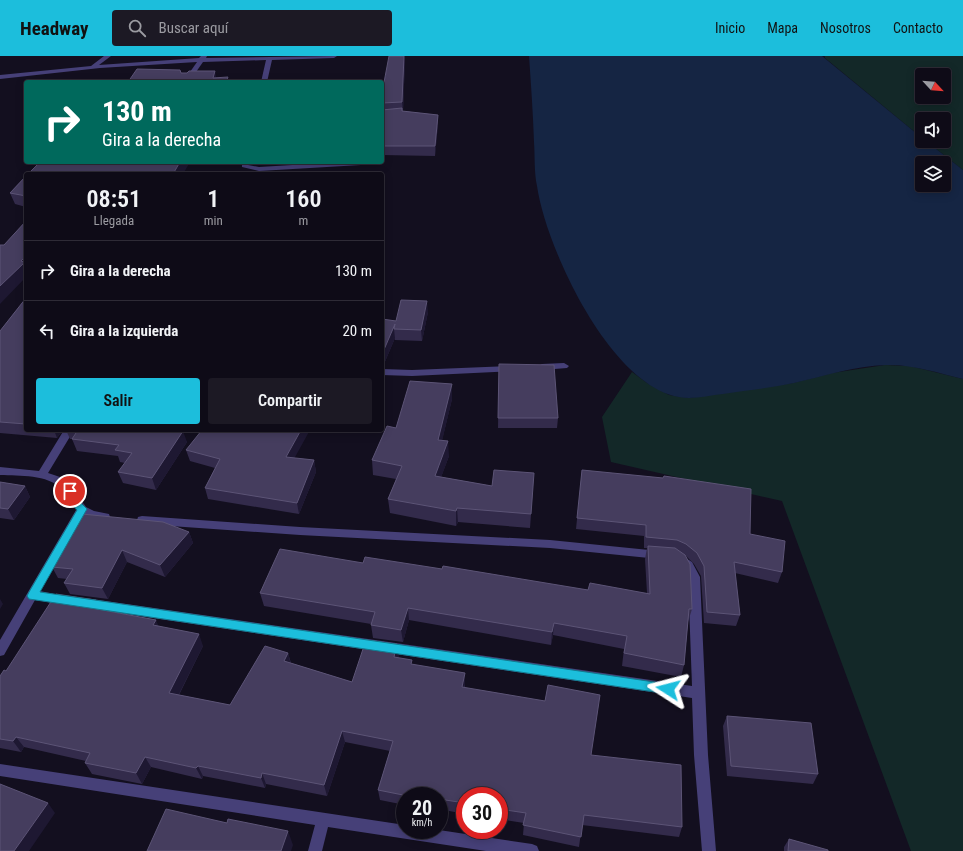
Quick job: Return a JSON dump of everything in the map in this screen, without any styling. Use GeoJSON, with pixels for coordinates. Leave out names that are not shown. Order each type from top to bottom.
{"type":"FeatureCollection","features":[{"type":"Feature","properties":{"kind":"street"},"geometry":{"type":"LineString","coordinates":[[94,66],[108,56]]}},
{"type":"Feature","properties":{"kind":"street"},"geometry":{"type":"LineString","coordinates":[[0,77],[94,66],[203,58],[269,59],[334,56]]}},
{"type":"Feature","properties":{"kind":"street"},"geometry":{"type":"LineString","coordinates":[[187,80],[203,58]]}},
{"type":"Feature","properties":{"kind":"street"},"geometry":{"type":"LineString","coordinates":[[264,80],[269,59]]}},
{"type":"Feature","properties":{"kind":"street"},"geometry":{"type":"LineString","coordinates":[[244,164],[244,166],[259,168],[341,164]]}},
{"type":"Feature","properties":{"kind":"street"},"geometry":{"type":"LineString","coordinates":[[534,368],[564,366]]}},
{"type":"Feature","properties":{"kind":"street"},"geometry":{"type":"LineString","coordinates":[[384,372],[412,373],[518,368]]}},
{"type":"Feature","properties":{"kind":"street"},"geometry":{"type":"LineString","coordinates":[[41,474],[68,432]]}},
{"type":"Feature","properties":{"kind":"street"},"geometry":{"type":"LineString","coordinates":[[0,471],[41,474],[53,478],[63,484],[70,491],[76,504],[82,509],[100,517],[117,518]]}},
{"type":"Feature","properties":{"kind":"street"},"geometry":{"type":"LineString","coordinates":[[0,652],[82,509]]}},
{"type":"Feature","properties":{"kind":"street"},"geometry":{"type":"LineString","coordinates":[[131,519],[300,531],[550,544],[674,556],[686,563],[692,570],[694,578],[701,755],[709,851]]}},
{"type":"Feature","properties":{"kind":"street"},"geometry":{"type":"LineString","coordinates":[[32,596],[698,693]]}},
{"type":"Feature","properties":{"kind":"street"},"geometry":{"type":"LineString","coordinates":[[0,770],[532,851]]}},
{"type":"Feature","properties":{"kind":"street"},"geometry":{"type":"LineString","coordinates":[[315,851],[323,819]]}},
{"type":"Feature","properties":{"kind":"green space"},"geometry":{"type":"Polygon","coordinates":[[[825,56],[963,56],[963,170],[951,161],[951,156],[945,156],[935,148],[951,148],[951,112],[915,112],[915,132],[825,58],[825,56]]]}},
{"type":"Feature","properties":{"kind":"green space"},"geometry":{"type":"Polygon","coordinates":[[[885,365],[910,366],[963,379],[963,851],[911,851],[782,501],[611,462],[602,417],[632,372],[647,383],[669,395],[689,398],[793,383],[832,373],[885,365]]]}},
{"type":"Feature","properties":{"kind":"water"},"geometry":{"type":"Polygon","coordinates":[[[529,56],[822,56],[915,132],[915,148],[935,148],[945,156],[915,156],[915,192],[951,192],[951,161],[963,170],[963,379],[925,369],[886,365],[851,369],[794,383],[702,397],[689,398],[662,391],[635,374],[611,348],[589,316],[570,281],[554,246],[543,213],[536,181],[529,56]]]}},
{"type":"Feature","properties":{"kind":"building"},"geometry":{"type":"Polygon","coordinates":[[[389,56],[404,56],[402,102],[384,103],[384,82],[389,56]]]}},
{"type":"Feature","properties":{"kind":"building"},"geometry":{"type":"Polygon","coordinates":[[[137,69],[180,70],[181,73],[187,73],[189,71],[215,71],[213,78],[228,77],[227,80],[129,80],[137,69]]]}},
{"type":"Feature","properties":{"kind":"building"},"geometry":{"type":"Polygon","coordinates":[[[402,108],[402,111],[438,115],[435,146],[384,146],[384,110],[402,108]]]}},
{"type":"Feature","properties":{"kind":"building"},"geometry":{"type":"Polygon","coordinates":[[[38,164],[179,164],[174,172],[30,172],[38,164]]]}},
{"type":"Feature","properties":{"kind":"building"},"geometry":{"type":"Polygon","coordinates":[[[24,178],[24,196],[10,193],[24,178]]]}},
{"type":"Feature","properties":{"kind":"building"},"geometry":{"type":"Polygon","coordinates":[[[24,223],[24,258],[21,261],[24,263],[0,286],[0,245],[4,245],[24,223]]]}},
{"type":"Feature","properties":{"kind":"building"},"geometry":{"type":"Polygon","coordinates":[[[401,300],[427,301],[421,330],[394,329],[395,324],[384,350],[384,319],[396,321],[401,300]]]}},
{"type":"Feature","properties":{"kind":"building"},"geometry":{"type":"Polygon","coordinates":[[[24,301],[24,424],[0,422],[0,331],[24,301]]]}},
{"type":"Feature","properties":{"kind":"building"},"geometry":{"type":"Polygon","coordinates":[[[499,364],[554,365],[558,418],[498,418],[499,364]]]}},
{"type":"Feature","properties":{"kind":"building"},"geometry":{"type":"Polygon","coordinates":[[[410,381],[452,384],[438,440],[448,441],[435,476],[492,486],[494,470],[534,473],[531,514],[457,508],[456,511],[388,499],[402,466],[372,460],[387,426],[396,428],[410,381]]]}},
{"type":"Feature","properties":{"kind":"building"},"geometry":{"type":"Polygon","coordinates":[[[77,432],[182,432],[152,478],[118,472],[132,453],[115,450],[119,445],[72,439],[77,432]]]}},
{"type":"Feature","properties":{"kind":"building"},"geometry":{"type":"Polygon","coordinates":[[[200,432],[300,432],[286,457],[314,460],[297,503],[205,488],[220,459],[186,450],[200,432]]]}},
{"type":"Feature","properties":{"kind":"building"},"geometry":{"type":"Polygon","coordinates":[[[582,470],[663,478],[664,476],[751,489],[750,534],[785,541],[782,572],[734,562],[740,615],[707,612],[704,566],[697,553],[686,544],[677,540],[646,537],[646,525],[577,518],[582,470]]]}},
{"type":"Feature","properties":{"kind":"building"},"geometry":{"type":"Polygon","coordinates":[[[0,482],[25,486],[8,509],[0,508],[0,482]]]}},
{"type":"Feature","properties":{"kind":"building"},"geometry":{"type":"Polygon","coordinates":[[[82,514],[163,522],[189,532],[160,565],[122,550],[102,588],[64,583],[73,569],[52,567],[82,514]]]}},
{"type":"Feature","properties":{"kind":"building"},"geometry":{"type":"Polygon","coordinates":[[[648,546],[675,548],[685,555],[690,564],[692,609],[689,609],[684,665],[624,653],[627,636],[554,623],[552,632],[408,608],[401,630],[371,625],[375,612],[260,593],[280,549],[363,563],[365,557],[442,569],[443,566],[588,590],[590,583],[650,594],[648,546]]]}},
{"type":"Feature","properties":{"kind":"building"},"geometry":{"type":"Polygon","coordinates":[[[56,594],[96,600],[92,608],[156,620],[153,625],[199,634],[169,693],[230,705],[265,646],[288,653],[284,661],[352,682],[366,640],[397,644],[394,657],[412,660],[411,664],[465,673],[462,687],[545,701],[548,685],[600,695],[591,755],[681,765],[682,827],[584,815],[581,837],[523,825],[526,813],[508,810],[508,787],[456,787],[456,802],[448,800],[448,787],[396,787],[396,794],[378,790],[393,741],[342,731],[324,785],[262,773],[261,778],[198,766],[196,768],[145,757],[136,773],[85,763],[90,753],[16,737],[13,741],[0,739],[0,676],[4,670],[6,671],[56,594]]]}},
{"type":"Feature","properties":{"kind":"building"},"geometry":{"type":"Polygon","coordinates":[[[727,716],[811,723],[818,774],[731,766],[727,716]]]}},
{"type":"Feature","properties":{"kind":"building"},"geometry":{"type":"Polygon","coordinates":[[[0,784],[48,803],[14,851],[0,851],[0,784]]]}},
{"type":"Feature","properties":{"kind":"building"},"geometry":{"type":"Polygon","coordinates":[[[166,809],[227,823],[228,819],[288,831],[281,851],[147,851],[166,809]]]}},
{"type":"Feature","properties":{"kind":"building"},"geometry":{"type":"Polygon","coordinates":[[[789,839],[828,850],[828,851],[788,851],[789,839]]]}},
{"type":"Feature","properties":{"kind":"route"},"geometry":{"type":"LineString","coordinates":[[70,491],[76,504],[82,509],[32,596],[668,689]]}}]}
